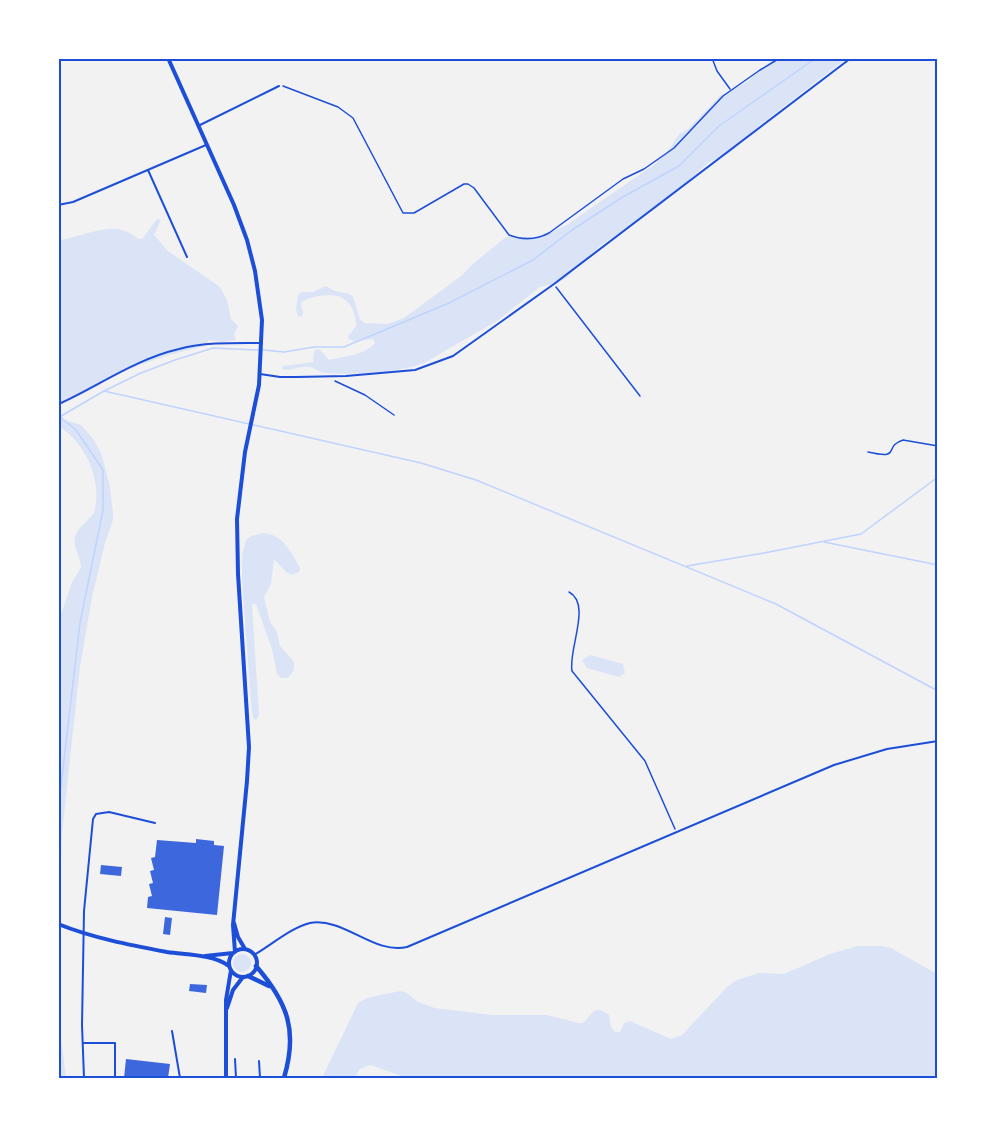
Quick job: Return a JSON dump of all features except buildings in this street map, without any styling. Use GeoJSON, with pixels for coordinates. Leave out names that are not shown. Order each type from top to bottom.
{"type":"FeatureCollection","features":[{"type":"Feature","properties":{"kind":"highway"},"geometry":{"type":"LineString","coordinates":[[256,966],[283,1004],[290,1025],[291,1045],[284,1078]]}},
{"type":"Feature","properties":{"kind":"highway"},"geometry":{"type":"LineString","coordinates":[[245,976],[260,980],[273,990]]}},
{"type":"Feature","properties":{"kind":"main road"},"geometry":{"type":"LineString","coordinates":[[168,58],[234,205],[247,240],[260,297],[262,344],[260,374],[241,478],[237,534],[248,719],[248,768],[232,935],[234,952],[230,959],[226,996],[226,1078]]}},
{"type":"Feature","properties":{"kind":"main road"},"geometry":{"type":"LineString","coordinates":[[226,1011],[232,990],[245,976],[254,971],[256,966],[254,956],[245,949],[238,937],[234,918]]}},
{"type":"Feature","properties":{"kind":"main road"},"geometry":{"type":"LineString","coordinates":[[58,924],[135,946],[221,961],[238,976],[245,976]]}},
{"type":"Feature","properties":{"kind":"main road"},"geometry":{"type":"LineString","coordinates":[[204,957],[245,949]]}},
{"type":"Feature","properties":{"kind":"street"},"geometry":{"type":"LineString","coordinates":[[260,374],[280,377],[346,376],[415,370],[453,356],[554,284],[851,58]]}},
{"type":"Feature","properties":{"kind":"street"},"geometry":{"type":"LineString","coordinates":[[198,126],[279,86]]}},
{"type":"Feature","properties":{"kind":"street"},"geometry":{"type":"LineString","coordinates":[[58,205],[73,202],[206,145]]}},
{"type":"Feature","properties":{"kind":"street"},"geometry":{"type":"LineString","coordinates":[[148,170],[187,257]]}},
{"type":"Feature","properties":{"kind":"street"},"geometry":{"type":"LineString","coordinates":[[58,402],[61,403],[115,374],[180,348],[262,344]]}},
{"type":"Feature","properties":{"kind":"street"},"geometry":{"type":"LineString","coordinates":[[254,956],[301,926],[315,923],[333,926],[389,947],[407,947],[852,759],[900,746],[938,741]]}},
{"type":"Feature","properties":{"kind":"street"},"geometry":{"type":"LineString","coordinates":[[84,1078],[84,911],[93,819],[96,814],[104,811],[155,823]]}},
{"type":"Feature","properties":{"kind":"street"},"geometry":{"type":"LineString","coordinates":[[172,1031],[180,1078]]}},
{"type":"Feature","properties":{"kind":"street"},"geometry":{"type":"LineString","coordinates":[[83,1043],[115,1043],[115,1078]]}},
{"type":"Feature","properties":{"kind":"street"},"geometry":{"type":"LineString","coordinates":[[235,1059],[236,1078]]}},
{"type":"Feature","properties":{"kind":"street"},"geometry":{"type":"LineString","coordinates":[[259,1060],[260,1078]]}},
{"type":"Feature","properties":{"kind":"path"},"geometry":{"type":"LineString","coordinates":[[712,58],[717,71],[730,90]]}},
{"type":"Feature","properties":{"kind":"path"},"geometry":{"type":"LineString","coordinates":[[279,86],[338,107],[353,118],[404,213],[414,213],[464,183],[474,188],[504,231],[515,237],[528,239],[549,233],[623,178],[644,169],[674,148],[704,114],[730,90],[780,58]]}},
{"type":"Feature","properties":{"kind":"path"},"geometry":{"type":"LineString","coordinates":[[554,284],[640,396]]}},
{"type":"Feature","properties":{"kind":"path"},"geometry":{"type":"LineString","coordinates":[[336,381],[365,395],[394,415]]}},
{"type":"Feature","properties":{"kind":"path"},"geometry":{"type":"LineString","coordinates":[[868,452],[885,456],[890,454],[898,442],[903,440],[938,446]]}},
{"type":"Feature","properties":{"kind":"path"},"geometry":{"type":"LineString","coordinates":[[569,592],[576,597],[580,606],[571,656],[572,670],[645,761],[676,833]]}},
{"type":"Feature","properties":{"kind":"shaded area"},"geometry":{"type":"Polygon","coordinates":[[[778,58],[846,59],[760,125],[731,152],[708,163],[661,205],[600,246],[565,279],[540,287],[497,321],[424,363],[389,371],[363,373],[324,373],[305,367],[282,369],[283,366],[313,362],[316,349],[320,350],[329,360],[360,353],[375,343],[373,339],[354,341],[348,339],[356,326],[355,319],[349,304],[340,297],[310,298],[301,303],[303,314],[301,317],[298,316],[296,309],[298,295],[302,292],[313,292],[326,286],[335,291],[350,294],[360,319],[364,323],[387,324],[404,318],[461,276],[506,237],[528,240],[565,226],[655,164],[679,134],[687,130],[720,96],[748,81],[769,62],[778,58]]]}},
{"type":"Feature","properties":{"kind":"shaded area"},"geometry":{"type":"Polygon","coordinates":[[[157,219],[161,220],[154,235],[168,251],[220,287],[227,300],[231,319],[238,326],[234,334],[236,340],[223,342],[209,340],[205,346],[128,370],[59,404],[59,240],[110,229],[119,229],[142,239],[157,219]]]}},
{"type":"Feature","properties":{"kind":"shaded area"},"geometry":{"type":"Polygon","coordinates":[[[59,418],[81,425],[94,440],[101,453],[110,486],[113,520],[92,597],[80,667],[59,869],[59,620],[72,582],[81,568],[75,537],[79,529],[94,513],[96,488],[90,464],[77,443],[59,426],[59,418]]]}},
{"type":"Feature","properties":{"kind":"shaded area"},"geometry":{"type":"Polygon","coordinates":[[[263,533],[281,540],[290,550],[300,568],[299,572],[291,575],[274,559],[271,584],[264,597],[270,622],[277,632],[280,646],[294,662],[294,670],[288,678],[281,678],[277,674],[272,649],[256,604],[252,604],[259,715],[256,720],[253,718],[251,703],[242,555],[246,540],[263,533]]]}},
{"type":"Feature","properties":{"kind":"shaded area"},"geometry":{"type":"Polygon","coordinates":[[[590,655],[623,664],[625,673],[619,677],[587,668],[582,660],[590,655]]]}},
{"type":"Feature","properties":{"kind":"shaded area"},"geometry":{"type":"Polygon","coordinates":[[[857,946],[891,948],[937,974],[937,1078],[407,1078],[370,1065],[360,1069],[354,1078],[322,1078],[358,1003],[367,998],[400,991],[407,993],[418,1002],[435,1008],[493,1015],[547,1015],[578,1023],[582,1023],[596,1010],[600,1010],[609,1015],[611,1027],[615,1032],[620,1032],[624,1023],[630,1021],[671,1039],[682,1035],[727,987],[737,980],[759,973],[784,974],[830,954],[857,946]]]}},
{"type":"Feature","properties":{"kind":"shaded area"},"geometry":{"type":"Polygon","coordinates":[[[242,954],[248,957],[251,963],[248,969],[242,972],[236,969],[233,963],[236,957],[242,954]]]}},
{"type":"Feature","properties":{"kind":"shaded area"},"geometry":{"type":"Polygon","coordinates":[[[59,991],[60,1029],[66,1078],[59,1078],[59,991]]]}},
{"type":"Feature","properties":{"kind":"waterway"},"geometry":{"type":"LineString","coordinates":[[263,350],[284,352],[314,347],[344,347],[449,303],[533,260],[572,230],[621,198],[679,166],[719,126],[816,58]]}},
{"type":"Feature","properties":{"kind":"waterway"},"geometry":{"type":"LineString","coordinates":[[61,416],[104,391],[175,360],[213,348],[258,350]]}},
{"type":"Feature","properties":{"kind":"waterway"},"geometry":{"type":"LineString","coordinates":[[104,391],[421,463],[476,480],[776,604],[938,691]]}},
{"type":"Feature","properties":{"kind":"waterway"},"geometry":{"type":"LineString","coordinates":[[58,415],[76,430],[103,470],[103,510],[80,623],[58,811]]}},
{"type":"Feature","properties":{"kind":"waterway"},"geometry":{"type":"LineString","coordinates":[[687,566],[861,534],[938,477]]}},
{"type":"Feature","properties":{"kind":"waterway"},"geometry":{"type":"LineString","coordinates":[[824,542],[938,565]]}}]}
